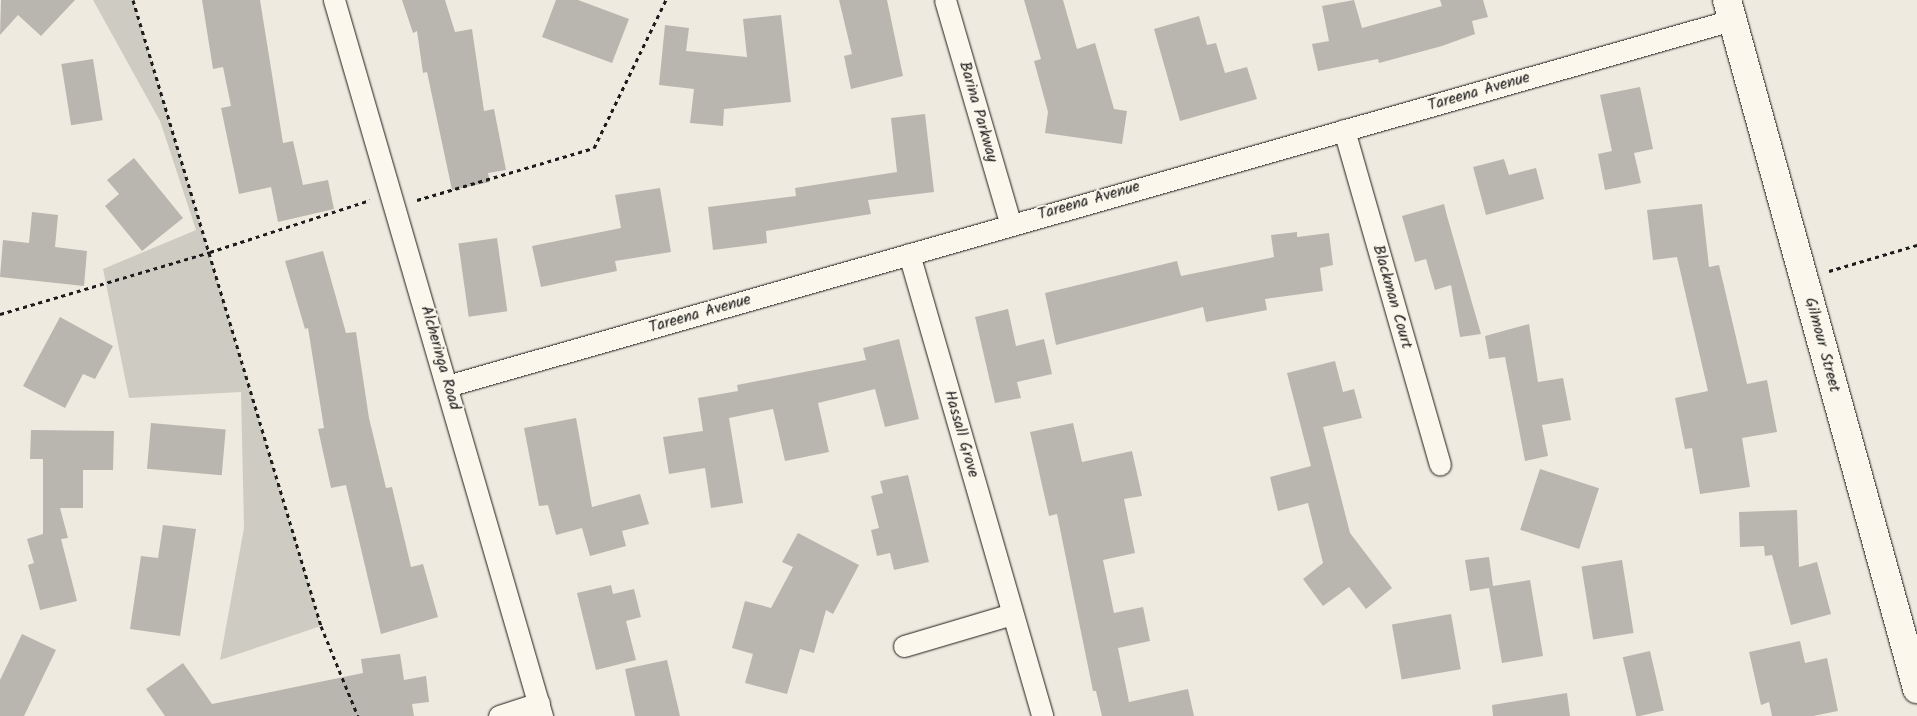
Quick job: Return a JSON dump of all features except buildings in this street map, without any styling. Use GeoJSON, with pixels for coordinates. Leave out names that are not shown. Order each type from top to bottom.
{"type":"FeatureCollection","features":[{"type":"Feature","properties":{"kind":"main road","name":"Gilmour Street"},"geometry":{"type":"LineString","coordinates":[[1730,10],[1917,689]]}},
{"type":"Feature","properties":{"kind":"street","name":"Alcheringa Road"},"geometry":{"type":"LineString","coordinates":[[334,0],[394,199],[541,710]]}},
{"type":"Feature","properties":{"kind":"street","name":"Barina Parkway"},"geometry":{"type":"LineString","coordinates":[[945,0],[1010,223]]}},
{"type":"Feature","properties":{"kind":"street","name":"Tareena Avenue"},"geometry":{"type":"LineString","coordinates":[[447,386],[909,254],[1010,223],[1344,130],[1730,10]]}},
{"type":"Feature","properties":{"kind":"street","name":"Blackman Court"},"geometry":{"type":"LineString","coordinates":[[1344,130],[1440,464]]}},
{"type":"Feature","properties":{"kind":"street","name":"Hassall Grove"},"geometry":{"type":"LineString","coordinates":[[909,254],[1042,716]]}},
{"type":"Feature","properties":{"kind":"street"},"geometry":{"type":"LineString","coordinates":[[904,646],[1012,614]]}},
{"type":"Feature","properties":{"kind":"street"},"geometry":{"type":"LineString","coordinates":[[499,716],[541,710]]}},
{"type":"Feature","properties":{"kind":"path"},"geometry":{"type":"LineString","coordinates":[[133,0],[210,252],[320,626],[358,716]]}},
{"type":"Feature","properties":{"kind":"path"},"geometry":{"type":"LineString","coordinates":[[0,314],[394,199],[594,148],[666,0]]}},
{"type":"Feature","properties":{"kind":"path"},"geometry":{"type":"LineString","coordinates":[[1804,278],[1917,245]]}},
{"type":"Feature","properties":{"kind":"shaded area"},"geometry":{"type":"Polygon","coordinates":[[[93,0],[133,0],[321,626],[220,660],[244,528],[241,392],[129,398],[103,269],[196,230],[160,121],[93,0]]]}}]}
